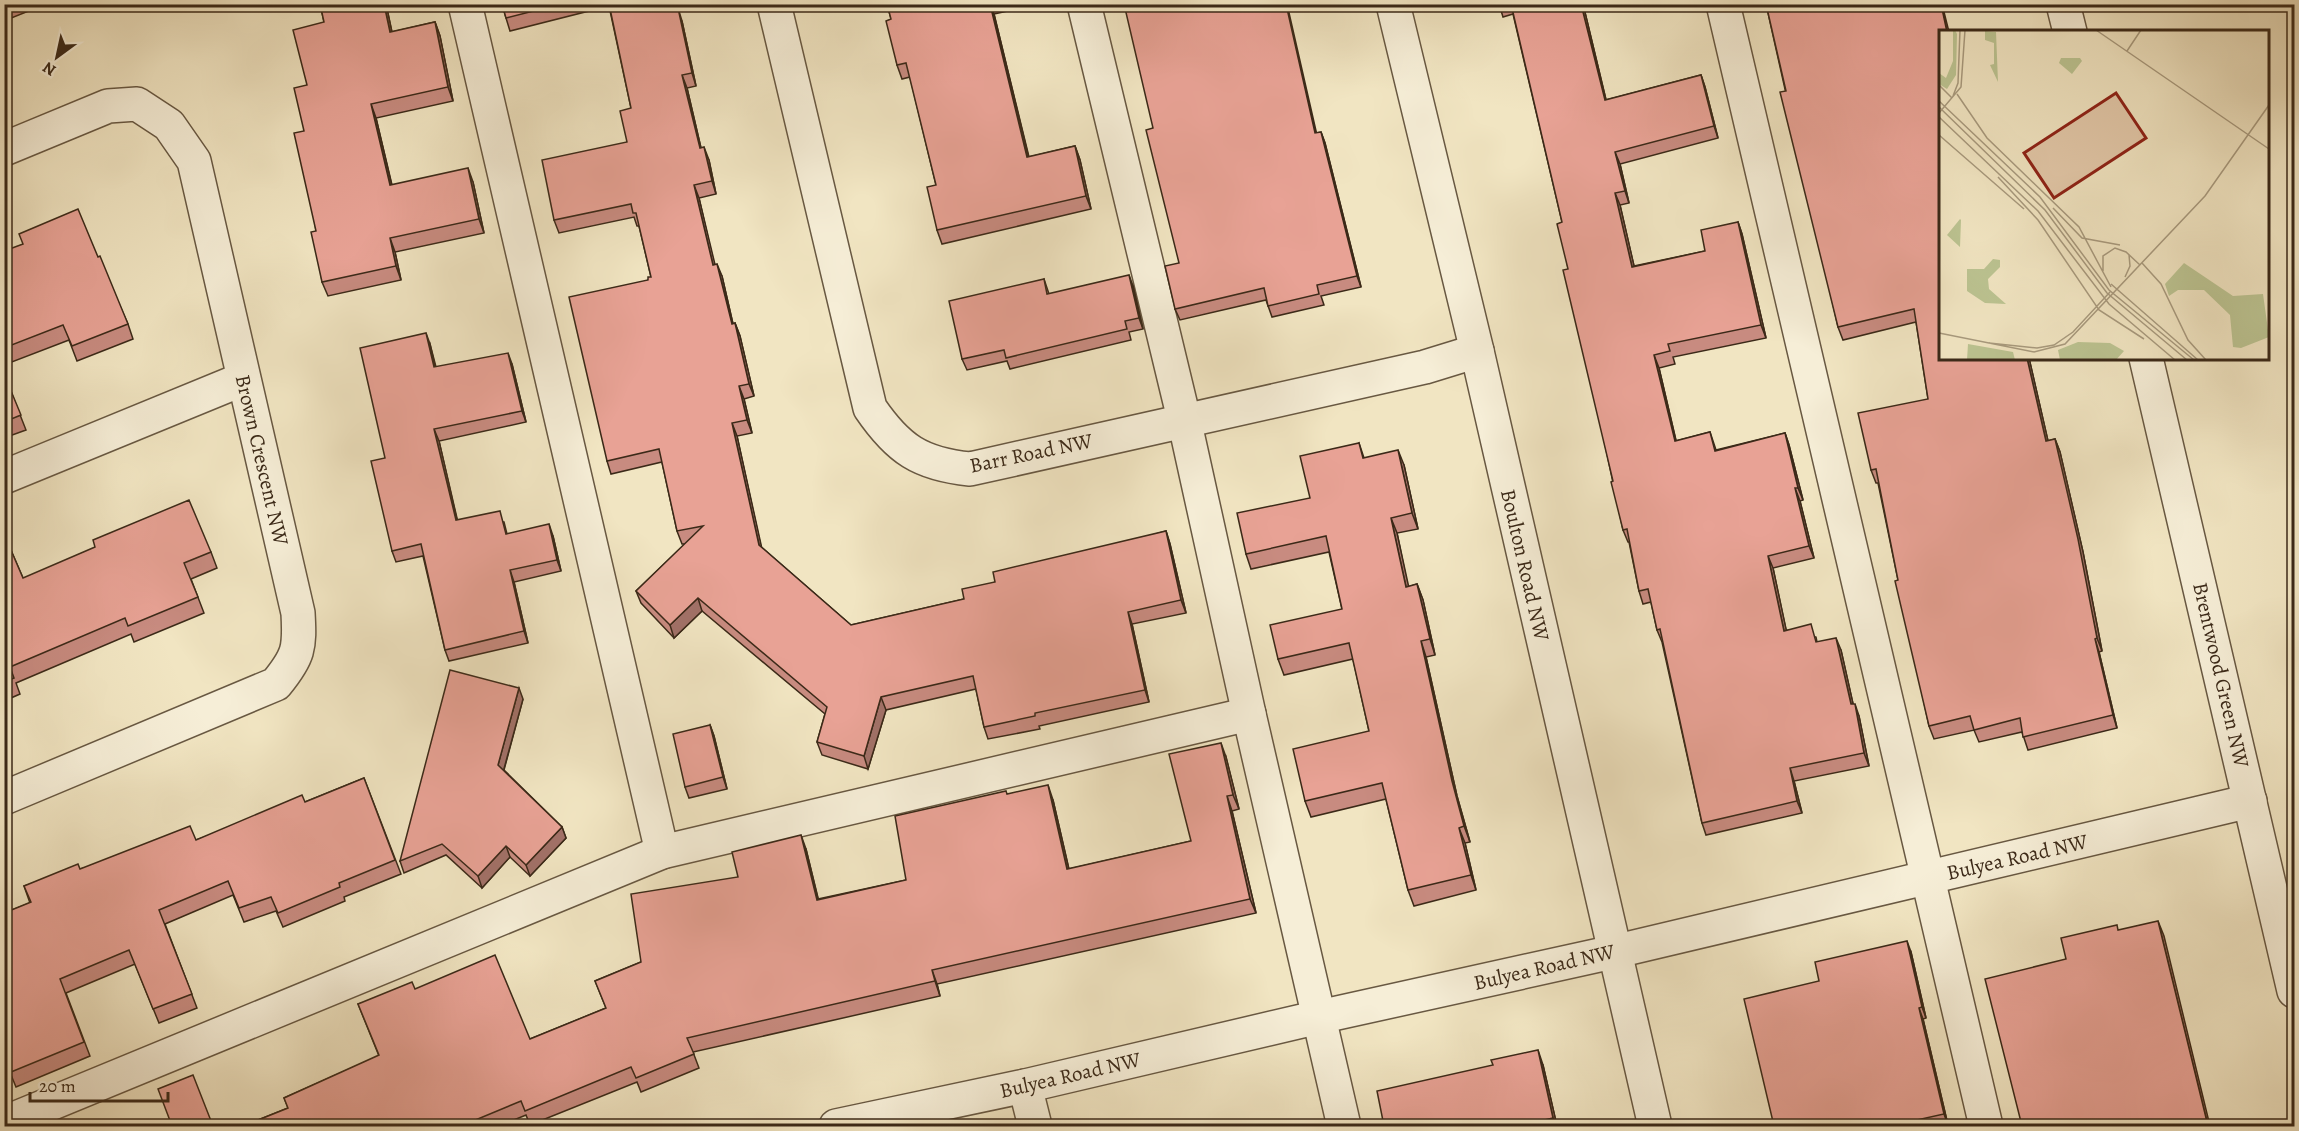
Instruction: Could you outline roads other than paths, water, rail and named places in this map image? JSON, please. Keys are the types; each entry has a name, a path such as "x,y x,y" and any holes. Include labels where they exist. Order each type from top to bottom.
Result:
{"street":[{"path":"465,4 662,852"},
{"name":"Barr Road NW","path":"774,4 870,408 885,430 923,459 944,466 970,469 1425,366 1476,351"},
{"path":"1084,4 1184,419 1344,1126"},
{"name":"Boulton Road NW","path":"1393,4 1476,351 1655,1126"},
{"path":"1723,4 1986,1126"},
{"path":"2063,4 2070,30"},
{"name":"Brown Crescent NW","path":"4,149 108,106 136,104 169,125 194,161 298,613 299,642 292,664 276,684 4,798"},
{"name":"Brentwood Green NW","path":"2146,360 2295,991"},
{"path":"4,477 243,379"},
{"path":"4,1123 662,852 1249,714"},
{"name":"Bulyea Road NW","path":"836,1126 1025,1086 1319,1017 1613,952 2250,801"},
{"path":"1025,1086 1035,1126"}]}
